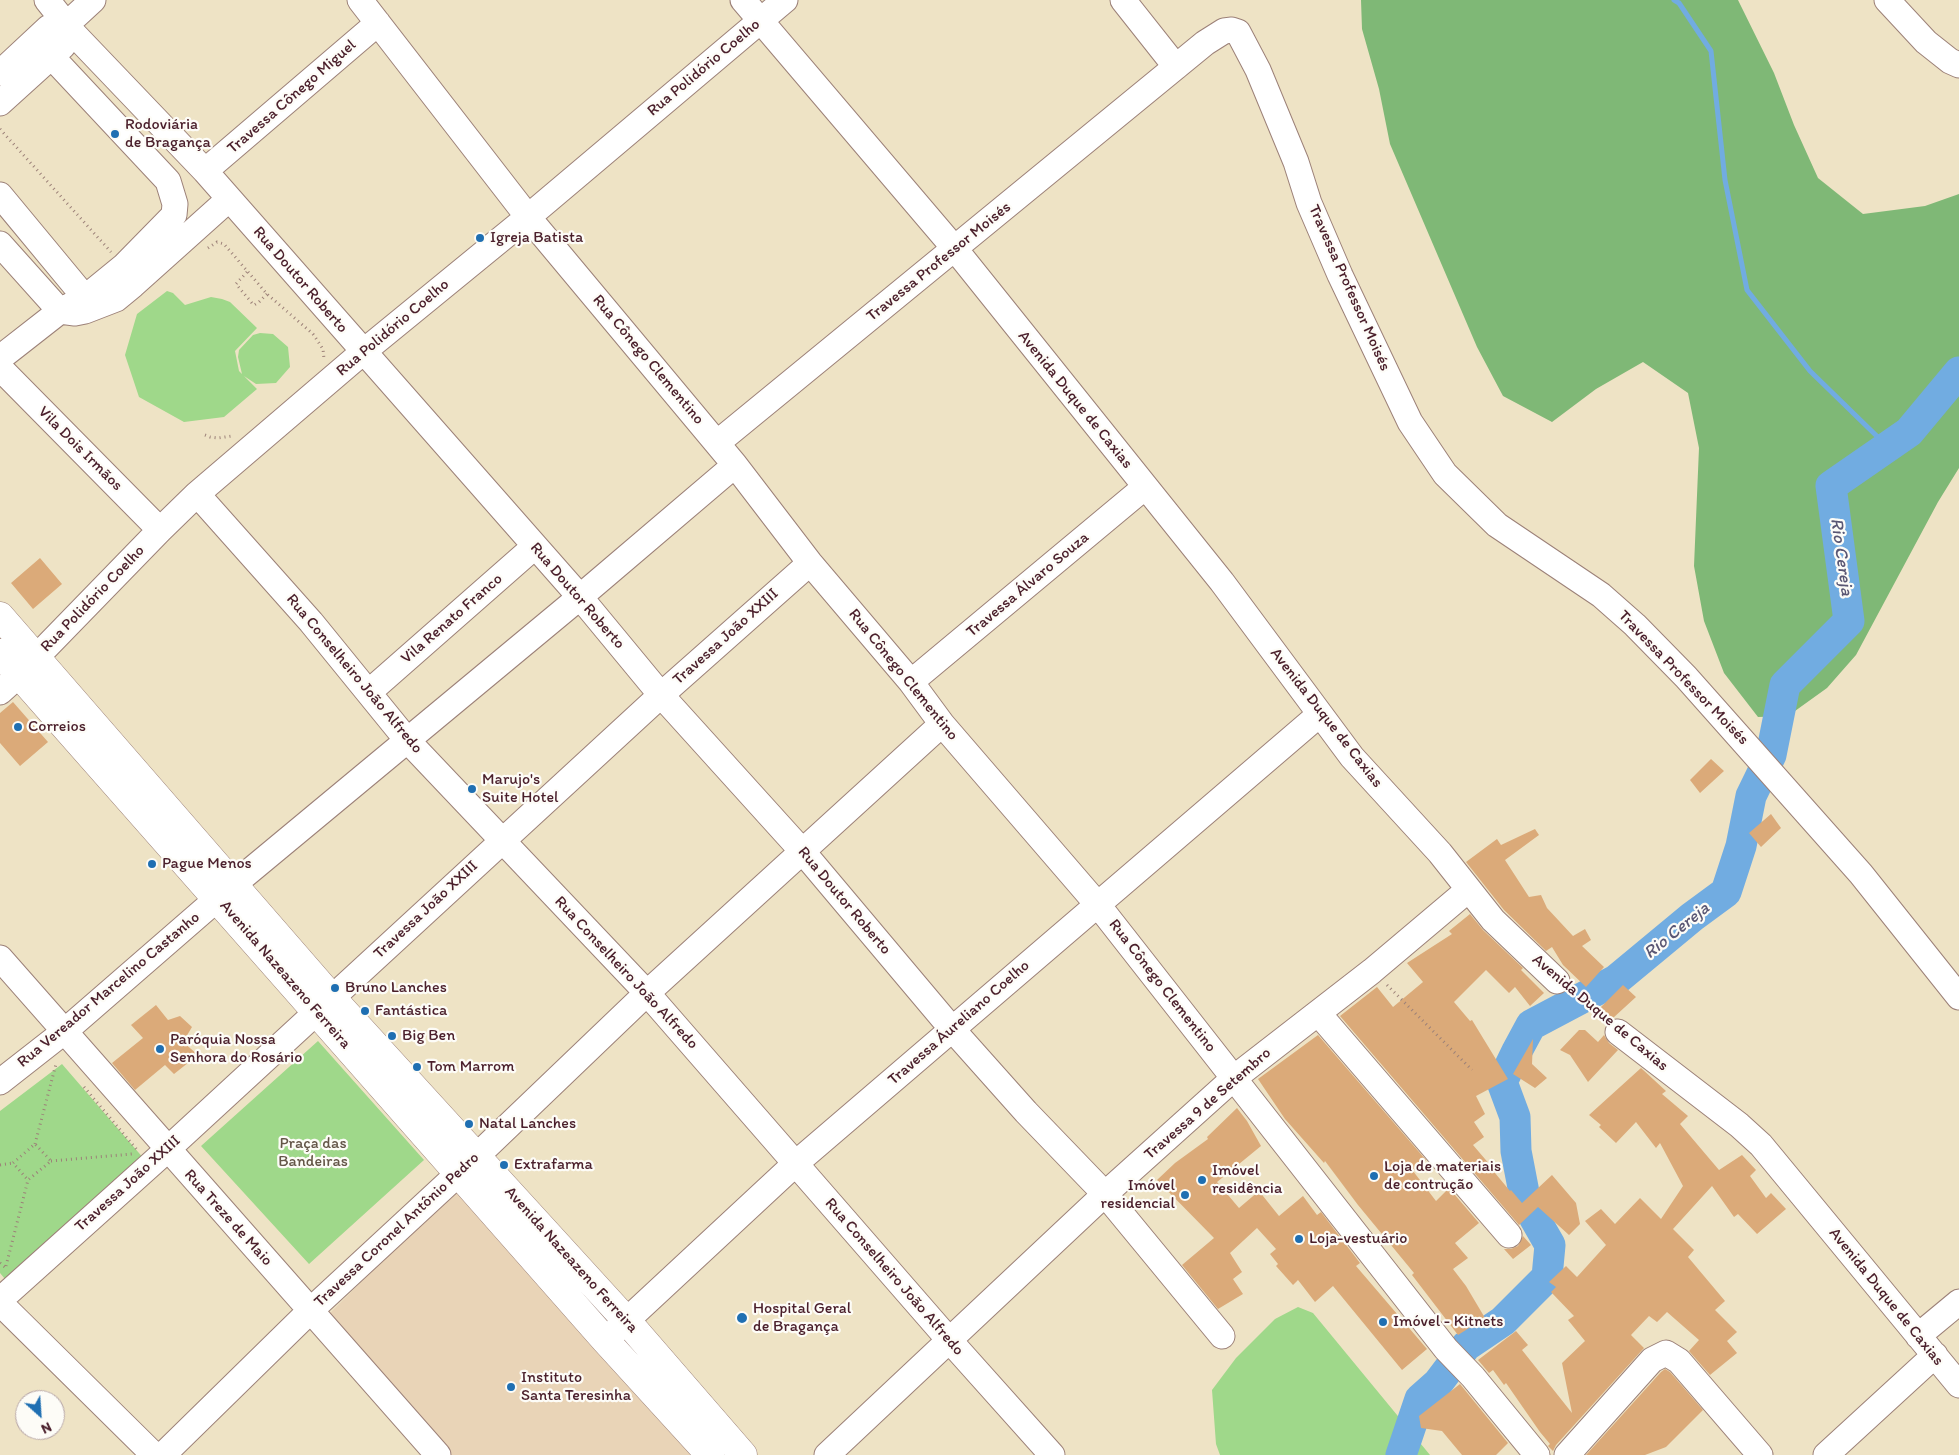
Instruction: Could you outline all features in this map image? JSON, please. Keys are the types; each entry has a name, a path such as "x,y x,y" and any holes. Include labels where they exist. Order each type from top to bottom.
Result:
{"main road":[{"name":"Avenida Nazeazeno Ferreira","path":"0,616 19,674"},
{"name":"Avenida Nazeazeno Ferreira","path":"0,652 225,892 467,1165 605,1340 710,1455"},
{"name":"Avenida Nazeazeno Ferreira","path":"467,1165 626,1320 743,1455"}],"street":[{"path":"0,103 43,48 62,18 93,0"},
{"name":"Rua Cônego Clementino","path":"360,0 528,216 735,465 810,563 911,682 942,724 1098,905 1446,1349 1473,1377 1537,1455"},
{"name":"Avenida Duque de Caxias","path":"743,0 954,249 1222,582 1352,756 1440,853 1493,920 1557,981"},
{"name":"Rua Polidório Coelho","path":"19,674 197,494 363,352 785,0"},
{"path":"1124,0 1176,67"},
{"path":"1887,0 1926,42 1950,61 1959,65"},
{"name":"Rua Doutor Roberto","path":"62,18 230,199 534,547 580,597 661,695 803,852 952,1029 1026,1112 1105,1194 1222,1336"},
{"name":"Travessa Cônego Miguel","path":"205,171 378,23"},
{"name":"Travessa Professor Moisés","path":"717,443 1216,35 1232,30 1238,32 1258,70 1340,275 1410,422 1445,474 1497,525 1601,595 1635,625 1686,677 1861,874 1959,997"},
{"path":"0,73 43,48"},
{"path":"43,48 168,181 175,204 174,215 124,266 96,300"},
{"path":"0,195 96,300"},
{"path":"0,358 60,312 96,300 116,299 230,199"},
{"path":"0,244 60,312"},
{"name":"Vila Dois Irmãos","path":"0,368 160,530"},
{"name":"Rua Vereador Marcelino Castanho","path":"0,1082 65,1031 225,892 580,597 735,465"},
{"name":"Travessa Álvaro Souza","path":"911,682 1145,487"},
{"name":"Rua Conselheiro João Alfredo","path":"197,494 311,622 408,740 647,993 950,1341 1052,1455"},
{"name":"Vila Renato Franco","path":"369,692 534,547"},
{"name":"Travessa João XXIII","path":"0,1301 154,1147 325,1005 661,695 810,563"},
{"name":"Travessa Áureliano Coelho","path":"605,1340 796,1164 1320,714"},
{"name":"Travessa Coronel Antônio Pedro","path":"163,1455 311,1310 467,1165 647,993 942,724"},
{"name":"Travessa 9 de Setembro","path":"827,1455 1105,1194 1234,1078 1372,971 1468,890"},
{"name":"Rua Treze de Maio","path":"0,958 65,1031 154,1147 311,1310 438,1455"},
{"path":"1318,1013 1508,1235"},
{"name":"Avenida Duque de Caxias","path":"1618,1032 1739,1124 1760,1144 1959,1385"},
{"path":"0,1301 154,1455"},
{"path":"1918,1336 1959,1302"},
{"path":"1567,1455 1652,1360 1666,1353 1678,1361 1760,1455"},
{"path":"1826,1455 1935,1356"}],"path":[{"path":"0,128 124,266"},
{"path":"224,244 267,294 313,334 323,349 324,362"},
{"path":"247,272 236,284 252,303 259,302 267,294"},
{"path":"205,435 210,438 233,436"},
{"path":"1372,971 1472,1070"},
{"name":"Avenida Duque de Caxias","path":"1557,981 1618,1032"},
{"path":"0,1165 13,1163 35,1144 58,1057 50,1063"},
{"path":"83,1086 154,1147"},
{"path":"35,1144 51,1161"},
{"path":"6,1269 28,1180 51,1161 154,1147"},
{"path":"13,1163 28,1180"}],"shaded area":[{"name":"Instituto Santa Teresinha","path":"457,1187 696,1455 448,1455 324,1319"}],"green space":[{"path":"1361,0 1738,0 1774,73 1794,125 1818,178 1863,214 1925,206 1959,194 1959,468 1938,502 1856,655 1827,688 1788,716 1758,717 1724,673 1704,621 1694,566 1699,448 1688,393 1643,362 1596,389 1552,422 1503,396 1477,347 1390,144 1379,89 1362,29"},
{"path":"167,291 173,293 185,305 211,297 230,302 257,328 235,351 239,371 242,374 238,357 239,350 253,335 260,333 273,334 288,347 290,367 276,383 256,384 244,376 257,389 224,417 184,422 139,397 125,355 137,314"},
{"name":"Praça das Bandeiras","path":"318,1041 424,1160 309,1264 201,1146"},
{"path":"62,1064 145,1160 5,1279 0,1273 0,1111"},
{"path":"1298,1307 1313,1313 1430,1455 1220,1455 1216,1444 1212,1390 1236,1358 1275,1319"}],"building":[{"path":"40,558 62,584 33,609 11,583"},
{"name":"Correios","path":"13,702 48,742 20,766 0,743 0,713"},
{"path":"1711,759 1724,771 1700,793 1690,780"},
{"path":"1771,814 1781,828 1761,847 1749,833"},
{"path":"1535,829 1539,835 1505,860 1529,897 1541,895 1547,908 1573,936 1585,929 1591,940 1582,946 1604,967 1586,987 1563,965 1552,947 1546,951 1504,910 1466,862 1497,839 1501,845"},
{"path":"1470,914 1483,930 1523,968 1521,970 1544,993 1530,1006 1515,987 1509,993 1486,970 1454,1002 1470,1021 1472,1020 1508,1079 1476,1096 1485,1114 1474,1122 1484,1137 1473,1145 1522,1203 1552,1175 1576,1203 1580,1224 1569,1235 1538,1207 1519,1225 1340,1016 1377,987 1393,1007 1423,982 1407,963 1452,934 1449,931"},
{"path":"1623,985 1636,997 1613,1018 1599,1009"},
{"name":"Paróquia Nossa Senhora do Rosário","path":"156,1005 168,1020 180,1016 192,1027 183,1042 198,1055 174,1074 165,1065 135,1090 112,1063 143,1038 131,1025"},
{"path":"1579,1030 1585,1030 1598,1042 1604,1035 1609,1043 1618,1050 1588,1082 1570,1055 1560,1050"},
{"path":"1318,1035 1426,1160 1413,1171 1436,1201 1449,1188 1479,1223 1455,1243 1468,1258 1453,1269 1466,1286 1485,1318 1458,1335 1412,1275 1414,1273 1358,1205 1325,1161 1324,1163 1285,1119 1258,1079"},
{"path":"1533,1039 1532,1064 1547,1078 1535,1088 1513,1074"},
{"path":"1641,1068 1666,1091 1662,1094 1688,1116 1680,1124 1719,1170 1742,1155 1756,1170 1750,1176 1766,1198 1771,1193 1786,1209 1757,1234 1738,1214 1734,1217 1712,1186 1673,1229 1694,1250 1688,1257 1725,1301 1715,1310 1737,1332 1727,1341 1737,1353 1710,1375 1689,1351 1699,1340 1667,1312 1657,1322 1649,1316 1631,1335 1644,1348 1556,1445 1553,1451 1548,1446 1550,1444 1506,1383 1504,1385 1493,1370 1489,1373 1478,1360 1516,1331 1528,1345 1522,1350 1572,1413 1562,1363 1585,1341 1568,1320 1574,1316 1551,1292 1556,1287 1549,1282 1566,1266 1577,1277 1606,1245 1585,1221 1601,1209 1615,1224 1640,1198 1661,1219 1683,1186 1660,1143 1656,1148 1636,1122 1616,1143 1599,1127 1601,1125 1589,1115"},
{"path":"1237,1108 1247,1121 1261,1146 1217,1182 1239,1208 1259,1191 1279,1216 1303,1196 1317,1215 1321,1212 1360,1263 1356,1266 1427,1349 1402,1370 1333,1286 1315,1302 1298,1280 1293,1285 1276,1266 1278,1264 1270,1254 1276,1249 1257,1228 1230,1253 1242,1272 1233,1279 1243,1294 1218,1309 1182,1265 1214,1238 1157,1180 1175,1163 1208,1139 1207,1137"},
{"path":"1523,1236 1531,1245 1513,1259 1504,1249 1518,1246"},
{"path":"1665,1369 1670,1372 1703,1410 1666,1447 1645,1455 1586,1455 1661,1372"},
{"path":"1460,1384 1508,1443 1496,1455 1462,1455 1442,1431 1421,1428 1419,1416"}],"waterway":[{"path":"1674,0 1679,3 1711,51 1725,180 1747,290 1810,371 1888,447"},
{"name":"Rio Cereja","path":"1401,1455 1420,1399 1438,1383 1466,1346 1503,1321 1547,1277 1550,1245 1526,1203 1516,1151 1515,1117 1502,1082 1517,1051 1531,1025 1616,980 1692,917 1726,892 1741,846 1751,796 1771,755 1785,685 1849,621 1831,486 1909,432 1959,372"}],"place":[{"name":"Rodoviária de Bragança","path":"115,134"},
{"name":"Igreja Batista","path":"480,238"},
{"name":"Correios","path":"18,727"},
{"name":"Marujo's Suite Hotel","path":"472,789"},
{"name":"Pague Menos","path":"152,864"},
{"name":"Bruno Lanches","path":"335,988"},
{"name":"Fantástica","path":"365,1011"},
{"name":"Big Ben","path":"392,1036"},
{"name":"Paróquia Nossa Senhora do Rosário","path":"160,1049"},
{"name":"Tom Marrom","path":"417,1067"},
{"name":"Natal Lanches","path":"469,1124"},
{"name":"Extrafarma","path":"504,1165"},
{"name":"Loja de materiais de contrução","path":"1374,1176"},
{"name":"Imóvel residência","path":"1202,1180"},
{"name":"Imóvel residencial","path":"1185,1195"},
{"name":"Loja-vestuário","path":"1299,1239"},
{"name":"Hospital Geral de Bragança","path":"742,1318"},
{"name":"Imóvel - Kitnets","path":"1383,1322"},
{"name":"Instituto Santa Teresinha","path":"511,1387"}]}
